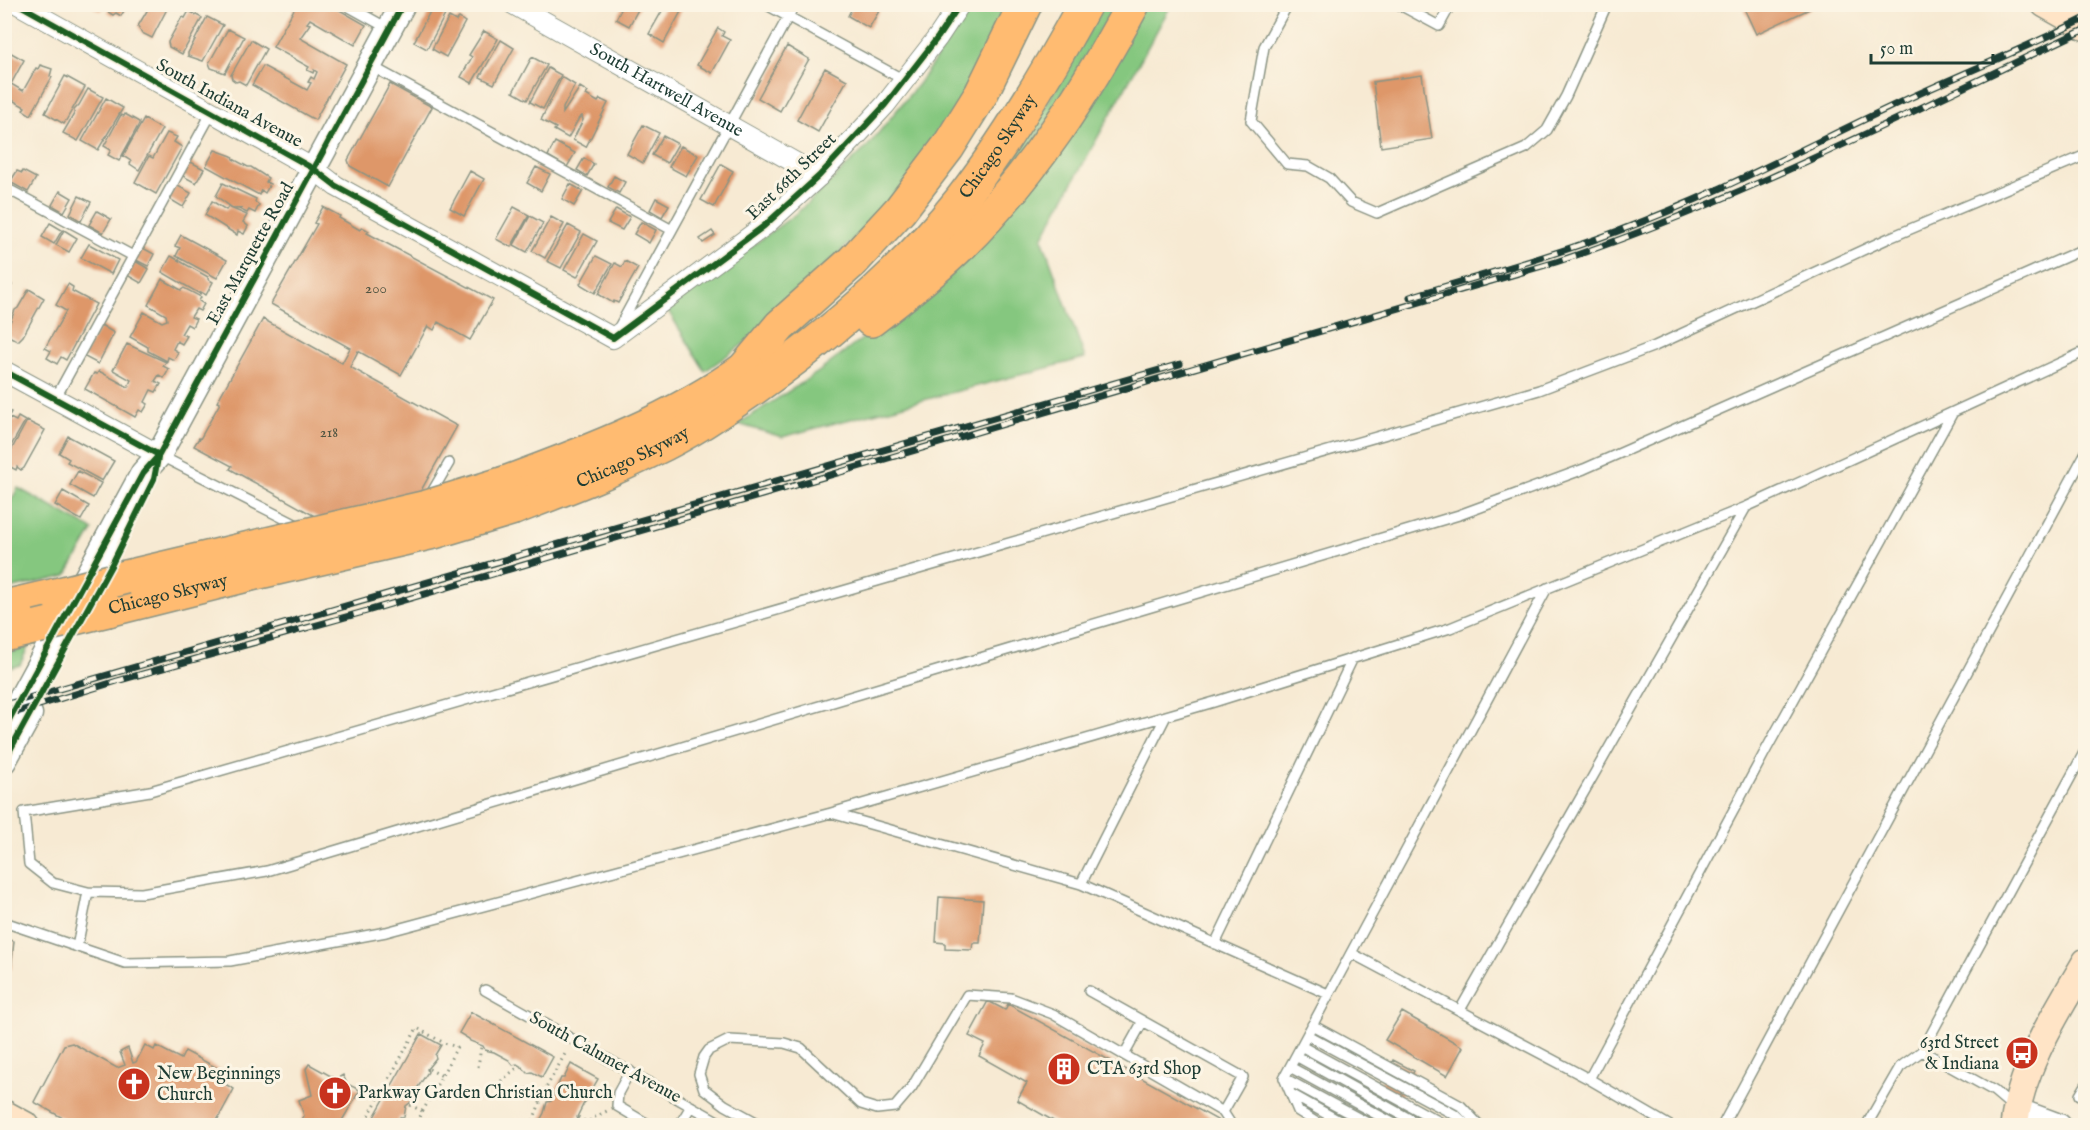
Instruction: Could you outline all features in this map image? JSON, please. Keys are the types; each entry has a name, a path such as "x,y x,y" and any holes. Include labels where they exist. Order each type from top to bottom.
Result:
{"highway":[{"path":"744,369 780,326 853,261 900,210 948,147 981,94 1026,4"},
{"name":"Chicago Skyway","path":"509,495 576,456 659,420 744,369 805,324 856,281 914,222 954,173 1008,97 1061,4"},
{"name":"Chicago Skyway","path":"4,635 108,610 244,563 427,507 509,495 591,479 654,450 714,416 814,344 859,307 915,253 960,201 1007,136 1057,55 1085,4"},
{"path":"714,416 780,387 802,373 920,282 963,243 1006,196 1048,144 1085,89 1133,4"},
{"name":"Chicago Skyway","path":"4,607 126,577 244,563"}],"main road":[{"path":"2044,4 2085,27"},
{"path":"2070,4 2085,13"},
{"path":"2022,1120 2033,1058 2085,962"},
{"path":"4,1114 26,1125"}],"street":[{"name":"South Indiana Avenue","path":"18,4 315,169 336,186 613,338"},
{"name":"East Marquette Road","path":"4,729 143,473 159,455 404,4"},
{"name":"South Hartwell Avenue","path":"513,4 819,176"},
{"name":"East 66th Street","path":"613,338 764,226 819,176 885,105 938,37 960,4"},
{"path":"4,371 159,455"},
{"name":"East Marquette Road","path":"4,761 113,562 154,479 159,455"},
{"path":"2022,1120 2059,1125"}],"lane":[{"path":"344,4 390,30"},
{"path":"765,4 904,80"},
{"path":"613,338 795,4"},
{"path":"1288,4 1264,47 1251,121 1287,164 1308,166 1329,178 1351,202 1377,213 1526,148 1547,130 1566,96 1607,4"},
{"path":"1398,4 1439,26 1451,4"},
{"path":"370,66 672,230"},
{"path":"55,399 212,112"},
{"path":"2085,155 1889,238 1655,346 1539,390 150,791 24,812 29,864 52,883 88,892 142,893 267,871 1459,515 1584,469 2085,248"},
{"path":"4,187 133,256"},
{"path":"4,922 125,963 230,961 386,932 831,813 1167,716 1450,628 1746,507 2085,351"},
{"path":"1589,1079 1773,737 1953,412"},
{"path":"1722,1125 2085,452"},
{"path":"159,455 363,558"},
{"path":"416,520 448,463"},
{"path":"1460,1010 1746,507"},
{"path":"400,548 411,529"},
{"path":"1284,1078 1547,588"},
{"path":"1215,944 1353,658"},
{"path":"1082,884 1167,716"},
{"path":"1866,1125 1900,1067 1922,1051 2085,749"},
{"path":"831,813 1082,884 1328,994"},
{"path":"77,946 88,892"},
{"path":"1351,953 1589,1079 1670,1125"},
{"name":"South Calumet Avenue","path":"485,990 726,1125"},
{"path":"1089,991 1243,1077 1223,1112"},
{"path":"763,1125 725,1105 704,1089 699,1074 704,1057 709,1050 729,1040 784,1043 801,1048 861,1104 877,1109 895,1107 912,1087 967,995 1011,998 1053,1014 1223,1112 1232,1125"},
{"path":"1124,1055 1143,1021"},
{"path":"1312,1025 1461,1106 1480,1125"},
{"path":"1306,1035 1457,1116 1468,1125"},
{"path":"1301,1046 1447,1125"},
{"path":"1922,1051 1994,1091 2022,1120"},
{"path":"1296,1056 1422,1125"},
{"path":"1290,1067 1398,1125"},
{"path":"630,1071 618,1093 617,1106 651,1125"},
{"path":"1284,1078 1298,1111 1323,1125"},
{"path":"1284,1078 1373,1125"},
{"path":"2085,1084 2080,1095 2085,1098"},
{"path":"1291,1094 1348,1125"},
{"path":"679,1125 691,1106"}],"path":[{"path":"363,1125 417,1028 444,1043 457,1047 415,1125"},
{"path":"478,1067 481,1047"},
{"path":"531,1125 546,1090 566,1054"},
{"path":"501,1081 518,1067"},
{"path":"429,1069 442,1076"},
{"path":"509,1094 526,1089 546,1090"},
{"path":"410,1105 422,1112"},
{"path":"578,1117 588,1124 591,1119 617,1106"}],"green space":[{"path":"973,5 1012,5 970,90 899,195 749,340 705,371 667,309 798,212 867,147 919,83"},
{"path":"1104,5 1119,5 1082,72 1003,183 998,180 1022,147"},
{"path":"1144,5 1171,5 1042,238 1085,358 782,437 738,424 817,373 896,313"},
{"path":"18,488 93,530 66,576 5,590 5,512"},
{"path":"28,647 20,665 5,669 5,654"}],"building":[{"path":"94,4 105,4 101,11 93,7"},
{"path":"110,4 128,4 121,16 108,12"},
{"path":"151,4 169,5 152,38 142,33 138,26"},
{"path":"297,4 329,4 366,25 355,45 310,19 307,23 310,24 300,38 346,64 315,120 252,85 263,66 307,90 311,77 314,79 317,72 307,70 309,67 273,47"},
{"path":"358,4 377,4 373,12"},
{"path":"624,4 641,4 629,26 616,19"},
{"path":"666,4 685,4 664,43 649,34"},
{"path":"854,4 883,4 869,28 848,16"},
{"path":"1742,4 1820,4 1756,34"},
{"path":"433,6 446,13 427,49 414,42"},
{"path":"189,11 202,18 182,54 169,47 168,42 182,17 185,18"},
{"path":"207,17 223,25 203,61 188,56 188,53"},
{"path":"449,17 456,21 459,18 465,22 446,57 432,49"},
{"path":"718,28 724,32 722,36 730,40 712,73 697,65"},
{"path":"228,29 244,37 225,73 211,68 209,63"},
{"path":"484,31 498,39 472,83 461,77 472,57 469,55"},
{"path":"251,40 266,49 246,85 239,81 236,82 231,75"},
{"path":"501,40 514,48 494,84 480,77"},
{"path":"787,46 809,59 780,111 758,98"},
{"path":"6,50 24,60 11,84 23,91 36,68 38,69 40,65 52,69 50,76 52,77 31,115 23,110 25,107 5,96"},
{"path":"532,57 547,65 527,100 513,92"},
{"path":"548,68 561,75 543,109 530,102"},
{"path":"825,68 847,80 818,132 797,120"},
{"path":"1422,75 1432,139 1381,147 1373,82"},
{"path":"65,76 85,87 64,124 45,113"},
{"path":"562,77 575,85 563,108 563,113 580,87 588,92 586,95 598,102 600,99 608,103 586,147 573,140 583,120 582,116 568,138 541,120"},
{"path":"390,84 432,107 388,187 350,166 348,160"},
{"path":"88,89 103,97 78,141 63,133"},
{"path":"106,98 123,108 98,150 82,141"},
{"path":"125,114 139,124 119,161 108,155 111,150 104,146 121,115"},
{"path":"144,119 162,129 139,170 123,156"},
{"path":"643,125 659,133 643,163 627,154"},
{"path":"167,133 177,137 174,142 182,147 156,194 135,182 149,156 153,158"},
{"path":"663,136 678,144 667,163 652,155"},
{"path":"555,142 575,153 567,167 548,156"},
{"path":"681,146 698,155 686,176 669,167"},
{"path":"215,150 232,156 233,159 268,178 266,182 270,184 265,193 261,190 259,195 206,166"},
{"path":"584,158 594,164 587,176 577,170"},
{"path":"189,161 204,169 196,183 181,175"},
{"path":"721,164 733,171 714,207 701,200"},
{"path":"536,167 550,174 541,191 527,183"},
{"path":"17,171 22,173 23,171 36,178 28,192 10,182"},
{"path":"470,171 484,179 464,216 450,208"},
{"path":"614,176 625,182 619,193 608,187"},
{"path":"223,183 256,199 255,202 259,205 255,213 249,210 247,213 239,209 243,208 234,209 216,196"},
{"path":"570,184 583,191 574,206 562,199"},
{"path":"176,185 191,193 183,207 168,198"},
{"path":"60,191 72,198 64,212 52,205"},
{"path":"79,196 91,202 81,221 70,214"},
{"path":"4,197 11,201 4,212"},
{"path":"656,198 669,205 662,217 650,210"},
{"path":"212,201 226,210 228,207 247,215 243,222 248,226 244,234 238,231 237,235 205,215"},
{"path":"323,207 360,230 362,227 369,231 367,233 493,300 470,340 438,322 434,330 428,326 401,375 358,351 350,367 457,426 385,555 230,469 232,466 194,446 220,403 217,402 263,319 342,363 350,348 271,304 317,224 314,223"},
{"path":"514,207 529,215 511,247 496,239"},
{"path":"616,209 630,217 622,230 608,223"},
{"path":"97,211 111,219 103,233 89,225"},
{"path":"530,216 543,223 527,252 514,245"},
{"path":"551,217 564,224 545,258 532,251"},
{"path":"641,222 656,230 649,243 634,234"},
{"path":"50,223 62,230 54,244 42,237"},
{"path":"568,225 581,232 561,268 547,261"},
{"path":"64,230 77,238 69,252 56,245"},
{"path":"712,231 715,235 703,243 700,239"},
{"path":"584,234 597,241 577,277 564,270"},
{"path":"181,235 227,260 217,278 176,256 180,248 175,246"},
{"path":"89,244 118,260 111,274 81,258"},
{"path":"141,247 154,254 148,266 134,259"},
{"path":"171,256 213,282 206,295 201,292 200,294 162,272"},
{"path":"596,256 612,264 595,293 580,284"},
{"path":"135,261 149,269 141,283 127,275"},
{"path":"625,261 638,268 618,303 614,301 613,303 598,294 615,263 622,267"},
{"path":"162,279 181,290 184,288 201,297 199,301 204,304 200,311 196,309 191,317 196,319 192,327 187,324 181,334 187,336 182,344 177,341 173,349 178,352 174,360 168,357 167,361 148,351 148,347 130,337 144,312 162,322 167,320 166,315 148,305"},
{"path":"4,281 12,285 4,302"},
{"path":"68,284 73,287 72,291 96,304 66,360 61,357 57,364 47,358 51,351 45,348 66,311 56,305"},
{"path":"29,289 44,298 18,341 5,334 15,310"},
{"path":"101,325 114,333 98,364 83,356"},
{"path":"127,344 166,362 163,366 169,369 164,378 159,375 155,381 161,384 156,392 151,390 145,402 148,404 143,412 139,410 135,417 85,389 94,373 97,374 99,371 128,387 131,380 113,370"},
{"path":"4,409 11,412 4,424"},
{"path":"18,417 25,421 4,458 4,428 10,418 16,421"},
{"path":"27,421 45,430 24,468 21,470 17,467 16,470 5,464"},
{"path":"68,436 114,461 102,481 67,462 69,459 59,453"},
{"path":"78,471 101,483 93,498 70,485"},
{"path":"63,491 89,506 81,520 55,505"},
{"path":"939,897 983,900 980,943 973,943 972,950 945,949 945,943 936,942"},
{"path":"4,939 14,941 11,970 4,969"},
{"name":"CTA 63rd Shop","path":"988,1001 1005,1010 1008,1004 1219,1121 1217,1126 1062,1126 1017,1100 1027,1083 979,1056 985,1044 969,1036"},
{"path":"471,1012 553,1057 542,1077 532,1072 528,1073 517,1064 513,1065 509,1060 485,1050 483,1046 459,1033"},
{"path":"1402,1012 1463,1047 1447,1076 1385,1040"},
{"path":"421,1034 441,1045 411,1102 406,1106 404,1117 400,1117 396,1126 369,1126"},
{"name":"New Beginnings Church","path":"72,1043 117,1068 125,1065 120,1052 128,1048 133,1063 136,1062 145,1045 154,1050 156,1046 181,1059 185,1051 221,1070 216,1079 234,1089 214,1126 77,1126 34,1102 64,1045"},
{"path":"1393,1060 1414,1071 1385,1126 1358,1126"},
{"name":"Parkway Garden Christian Church","path":"309,1064 336,1079 343,1075 347,1084 360,1090 340,1124 337,1122 335,1126 298,1126 304,1116 299,1100 312,1095 306,1069"},
{"path":"571,1064 598,1079 590,1093 592,1095 584,1103 577,1117 578,1120 573,1126 537,1126 547,1102 551,1101 561,1078 564,1078"}],"railway":[{"path":"1410,297 1567,249 1655,217 2086,18"},
{"path":"4,716 117,681 367,611 1556,262 1624,238 1758,183 2086,29"},
{"path":"4,705 1180,364"}],"cycle path":[{"path":"18,4 314,169 336,186 613,338 764,226 819,176 885,105 938,37 960,4"},
{"path":"4,729 143,473 159,455 403,4"},
{"path":"4,371 159,455"},
{"path":"4,761 113,562 154,479 158,458"}],"place":[{"name":"63rd Street & Indiana","path":"2022,1053"},
{"name":"CTA 63rd Shop","path":"1064,1069"},
{"name":"New Beginnings Church","path":"134,1084"},
{"name":"Parkway Garden Christian Church","path":"335,1093"}]}
